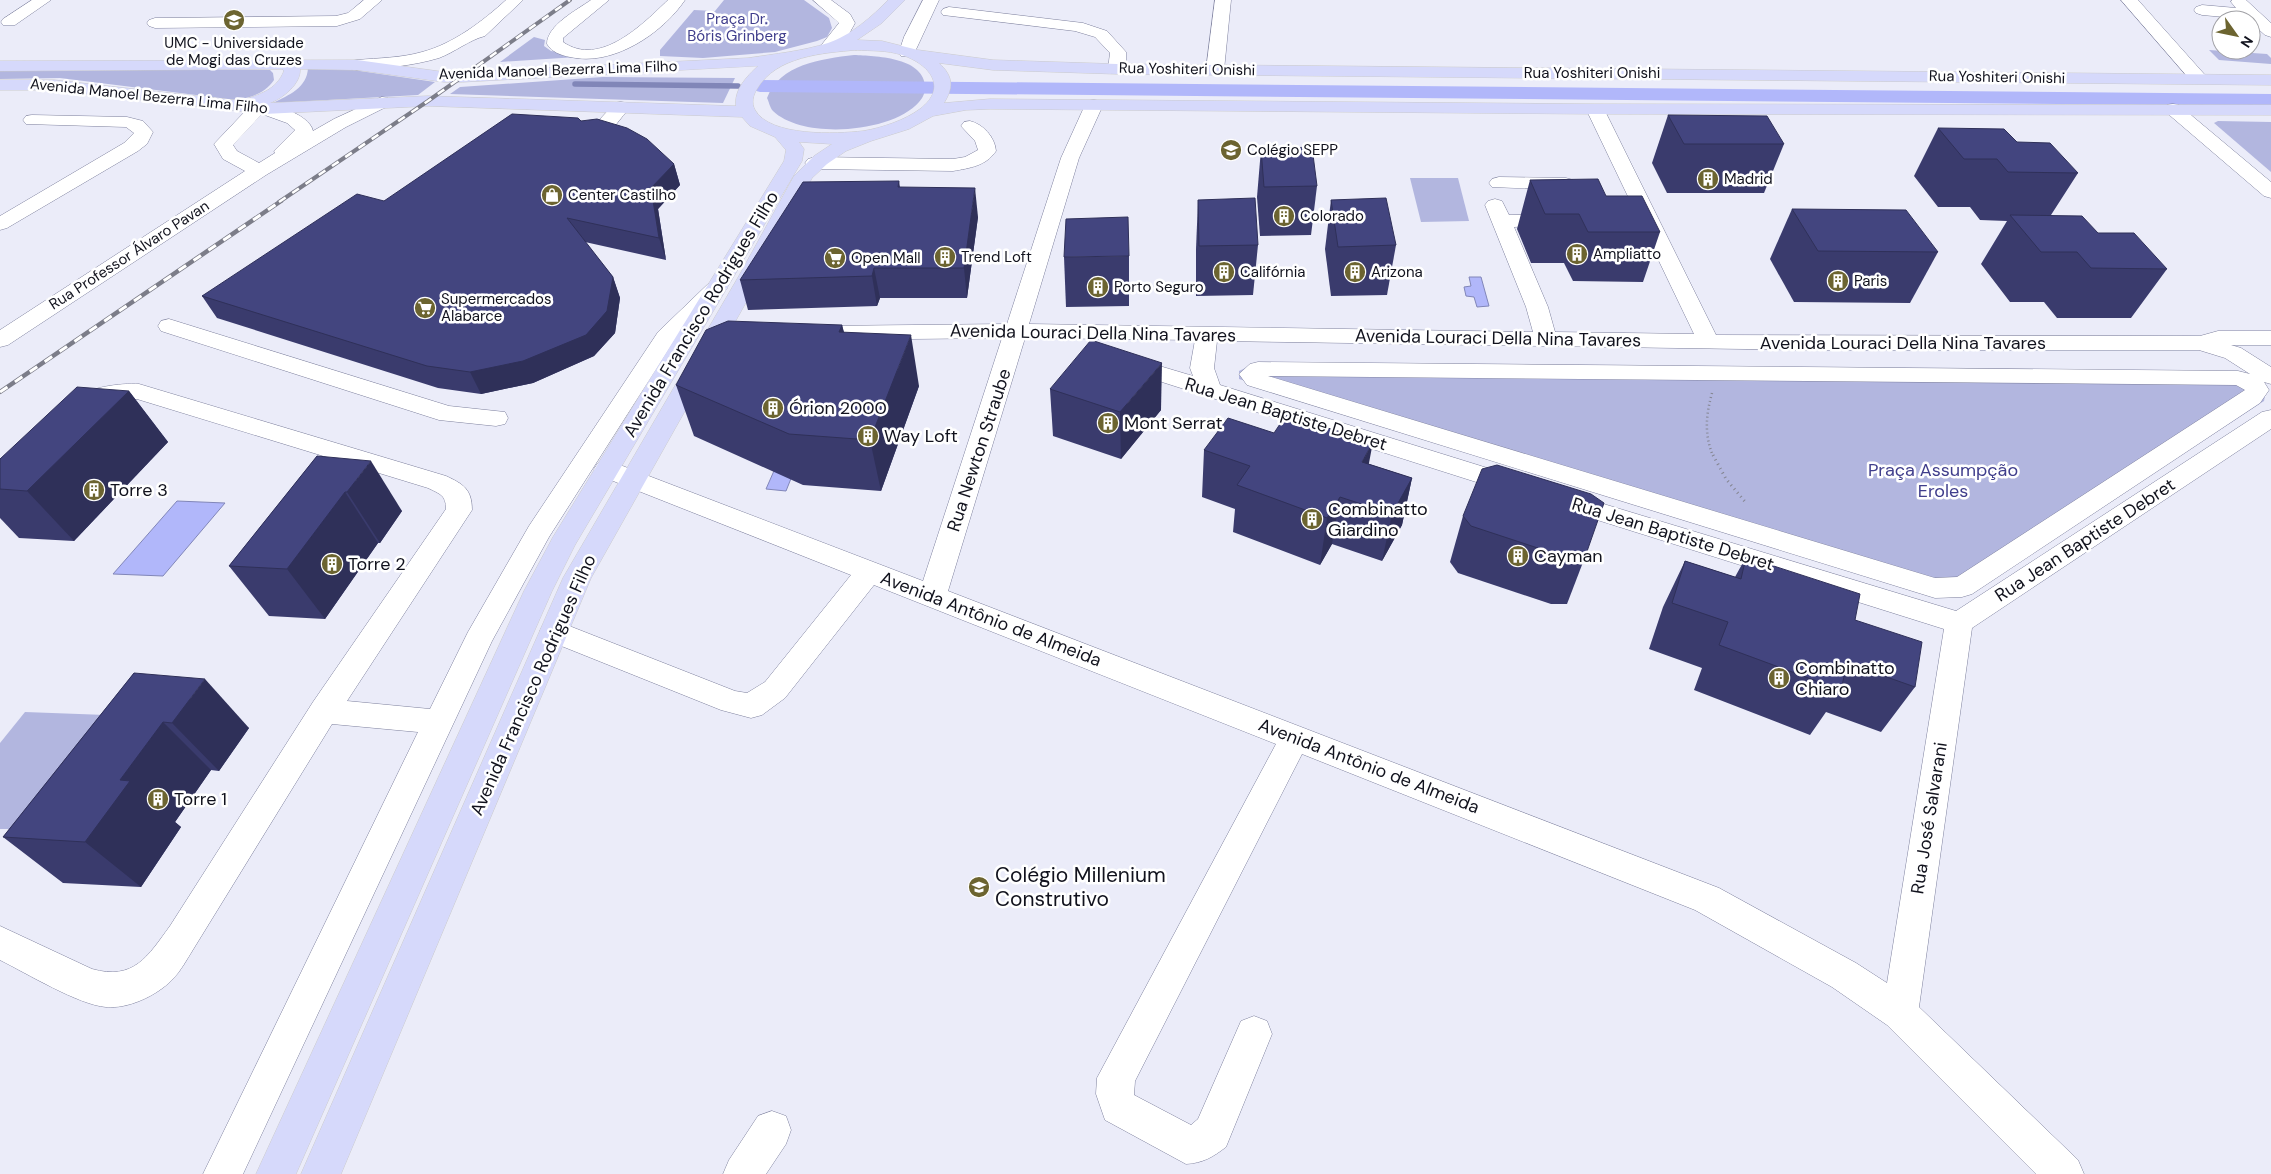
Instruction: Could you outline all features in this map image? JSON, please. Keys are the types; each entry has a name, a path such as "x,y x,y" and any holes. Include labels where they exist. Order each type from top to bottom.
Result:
{"main road":[{"name":"Avenida Francisco Rodrigues Filho","path":"826,49 870,26 883,16 897,0"},
{"path":"902,0 902,44"},
{"name":"Avenida Francisco Rodrigues Filho","path":"276,1174 538,591 562,544 620,474 716,334 804,176 815,163 837,149 867,136 908,123 927,112 939,99 944,88 941,74 931,63 902,44 826,49 793,56 768,67 751,82 744,97 747,112 762,125 782,134 808,138 838,139 867,136"},
{"name":"Rua Yoshiteri Onishi","path":"902,44 992,65 1118,69 2271,80"},
{"name":"Avenida Manoel Bezerra Lima Filho","path":"0,66 357,65 444,77 748,63 826,49"},
{"path":"237,106 253,104 280,91 288,84 293,71 287,64"},
{"name":"Avenida Manoel Bezerra Lima Filho","path":"0,85 54,85 261,108 299,109 382,102 428,101 747,112"},
{"name":"Rua Yoshiteri Onishi","path":"927,112 966,105 990,104 1595,109 2271,110"},
{"name":"Avenida Francisco Rodrigues Filho","path":"321,1174 620,474 716,289 793,161 794,149 782,134"}],"street":[{"path":"10,22 42,0"},
{"path":"155,23 337,21 354,16 374,0"},
{"path":"444,77 438,71 441,66 515,0"},
{"path":"601,0 561,30 555,37 555,44 560,49 571,53 598,53 616,49 646,30 677,0"},
{"path":"821,0 844,17 847,23 826,49"},
{"path":"840,0 852,8 844,17"},
{"path":"902,44 921,19 931,0"},
{"path":"1215,70 1223,0"},
{"path":"2129,0 2199,79"},
{"path":"2237,0 2250,10"},
{"path":"921,19 943,16 950,6 1077,26 1101,34 1118,52 1118,69"},
{"path":"2202,10 2211,11"},
{"path":"2261,19 2271,32"},
{"path":"357,65 396,62 434,54 455,44 490,21"},
{"name":"Rua Professor Álvaro Pavan","path":"0,340 259,171 340,123 382,102"},
{"name":"Rua Newton Straube","path":"932,596 1024,332 1070,158 1094,105"},
{"path":"595,136 621,107"},
{"path":"259,171 230,156 223,146 244,120 261,108"},
{"name":"Rua Professor Álvaro Pavan","path":"259,171 304,131 300,122 261,108"},
{"path":"1595,109 1708,342"},
{"path":"2173,109 2271,192"},
{"path":"0,224 131,146 140,140 144,132 137,125 127,122 32,120"},
{"path":"815,163 952,165 970,163 980,159 988,152 987,143 983,137 970,126"},
{"path":"1546,339 1537,307 1502,220 1493,184 1579,184 1587,188"},
{"path":"1502,220 1578,220"},
{"path":"223,1174 478,640 549,517 666,337 716,289"},
{"path":"169,326 447,414 496,418"},
{"name":"Avenida Louraci Della Nina Tavares","path":"804,333 1024,332 1708,342 2200,343 2233,353 2271,377"},
{"name":"Rua Jean Baptiste Debret","path":"1024,332 1959,623 2271,418"},
{"path":"716,334 746,333"},
{"path":"1208,334 1202,368 1210,390"},
{"path":"2200,343 2218,338 2271,338"},
{"path":"2200,343 2271,347"},
{"path":"1258,370 1739,374 2238,378 2252,383 2257,390 2252,398 1962,587 1935,588 1255,380 1251,374 1258,370"},
{"path":"0,942 87,985 105,990 123,989 140,983 160,968 182,938 324,711 458,510 459,500 454,490 411,474 139,392 123,390 103,394 84,402 64,416"},
{"name":"Avenida Antônio de Almeida","path":"620,474 1707,899 1844,974 1900,1013 2064,1174"},
{"path":"554,631 732,702 751,706 774,690 869,572"},
{"name":"Rua José Salvarani","path":"1900,1013 1959,623"},
{"path":"324,711 438,722"},
{"path":"1254,1034 1212,1133 1198,1144 1186,1145 1118,1107 1115,1094 1116,1078 1295,737"},
{"path":"743,1174 772,1130"}],"path":[{"path":"1739,374 1721,383 1713,392 1708,408 1706,428 1710,449 1723,475 1751,508"}],"green space":[{"name":"Praça Dr. Bóris Grinberg","path":"724,0 804,0 829,18 832,28 827,37 775,52 703,58 660,56 660,50 694,10 715,11"},
{"path":"534,37 545,40 544,46 551,51 577,55 577,57 500,62"},
{"path":"2261,54 2267,54 2271,58 2271,64 2219,60 2261,60"},
{"path":"854,55 874,56 907,63 922,76 925,92 922,98 906,112 889,121 847,129 825,129 805,126 787,120 772,110 767,98 781,78 803,65 815,61"},
{"path":"308,68 353,70 435,82 418,95 273,103 291,94 301,86 307,75"},
{"path":"270,70 273,73 274,80 266,89 257,94 236,100 60,78 0,79 0,71"},
{"path":"603,77 735,78 723,103 450,94 460,87"},
{"path":"2218,121 2271,122 2271,172 2214,123"},
{"path":"1410,178 1458,178 1469,221 1421,222"},
{"name":"Praça Assumpção Eroles","path":"1258,362 2243,374 2266,390 2264,401 1968,594 1941,594 1239,379 1239,371"},
{"path":"25,712 106,715 15,829 0,829 0,743"}],"shaded area":[{"path":"1469,277 1481,277 1489,306 1477,307 1474,297 1466,296 1464,287 1471,286"},
{"path":"777,464 796,466 786,491 766,489"},
{"path":"177,501 225,503 163,576 113,574"}],"building":[{"path":"512,114 578,118 581,121 597,119 627,128 647,139 674,164 651,188 659,238 567,218 613,277 607,311 586,335 523,361 470,372 427,366 202,296 357,194 384,201"},
{"path":"1668,115 1767,116 1784,144 1684,144"},
{"path":"1938,128 2004,129 2017,142 2050,143 2078,173 2008,172 1997,159 1964,159"},
{"path":"1312,147 1317,186 1264,187 1261,149"},
{"path":"1598,179 1606,196 1642,196 1660,232 1588,232 1579,214 1545,214 1530,180"},
{"path":"899,181 898,187 975,188 964,268 874,268 872,276 740,280 803,182"},
{"path":"1255,198 1258,245 1199,246 1198,200"},
{"path":"1386,198 1396,245 1338,247 1331,200"},
{"path":"1792,209 1906,210 1938,252 1818,251"},
{"path":"2010,215 2082,216 2098,233 2134,233 2167,269 2091,268 2077,252 2041,252"},
{"path":"1128,217 1129,256 1064,257 1066,219"},
{"path":"728,321 842,325 839,332 911,335 870,440 789,434 676,385 706,330"},
{"path":"1091,340 1162,363 1120,412 1050,389"},
{"path":"77,387 129,391 27,491 0,489 0,459"},
{"path":"1286,415 1373,442 1362,462 1412,478 1392,514 1340,497 1327,518 1237,485 1250,466 1204,450 1228,418 1274,433"},
{"path":"317,456 371,461 287,569 229,566"},
{"path":"1497,465 1591,494 1604,503 1585,557 1568,558 1471,526 1463,516 1482,469"},
{"path":"1746,557 1860,594 1855,620 1922,642 1915,687 1847,663 1841,690 1719,645 1728,622 1672,603 1685,561 1741,579"},
{"path":"134,673 205,679 172,723 163,722 120,780 130,781 85,842 3,837"}],"waterway":[{"path":"575,84 738,86"},
{"path":"760,86 2271,100"}],"railway":[{"path":"279,202 428,101 570,0"},
{"path":"0,392 281,201"}],"place":[{"name":"UMC - Universidade de Mogi das Cruzes","path":"234,20"},
{"name":"Colégio SEPP","path":"1231,150"},
{"name":"Madrid","path":"1708,179"},
{"name":"Center Castilho","path":"552,195"},
{"name":"Colorado","path":"1284,216"},
{"name":"Ampliatto","path":"1577,254"},
{"name":"Trend Loft","path":"945,257"},
{"name":"Open Mall","path":"835,258"},
{"name":"Califórnia","path":"1224,272"},
{"name":"Arizona","path":"1355,272"},
{"name":"Paris","path":"1838,281"},
{"name":"Porto Seguro","path":"1098,287"},
{"name":"Supermercados Alabarce","path":"425,308"},
{"name":"Órion 2000","path":"773,408"},
{"name":"Mont Serrat","path":"1108,423"},
{"name":"Way Loft","path":"868,436"},
{"name":"Torre 3","path":"94,490"},
{"name":"Combinatto Giardino","path":"1312,519"},
{"name":"Cayman","path":"1518,556"},
{"name":"Torre 2","path":"332,564"},
{"name":"Combinatto Chiaro","path":"1779,678"},
{"name":"Torre 1","path":"158,799"},
{"name":"Colégio Millenium Construtivo","path":"979,887"}]}
